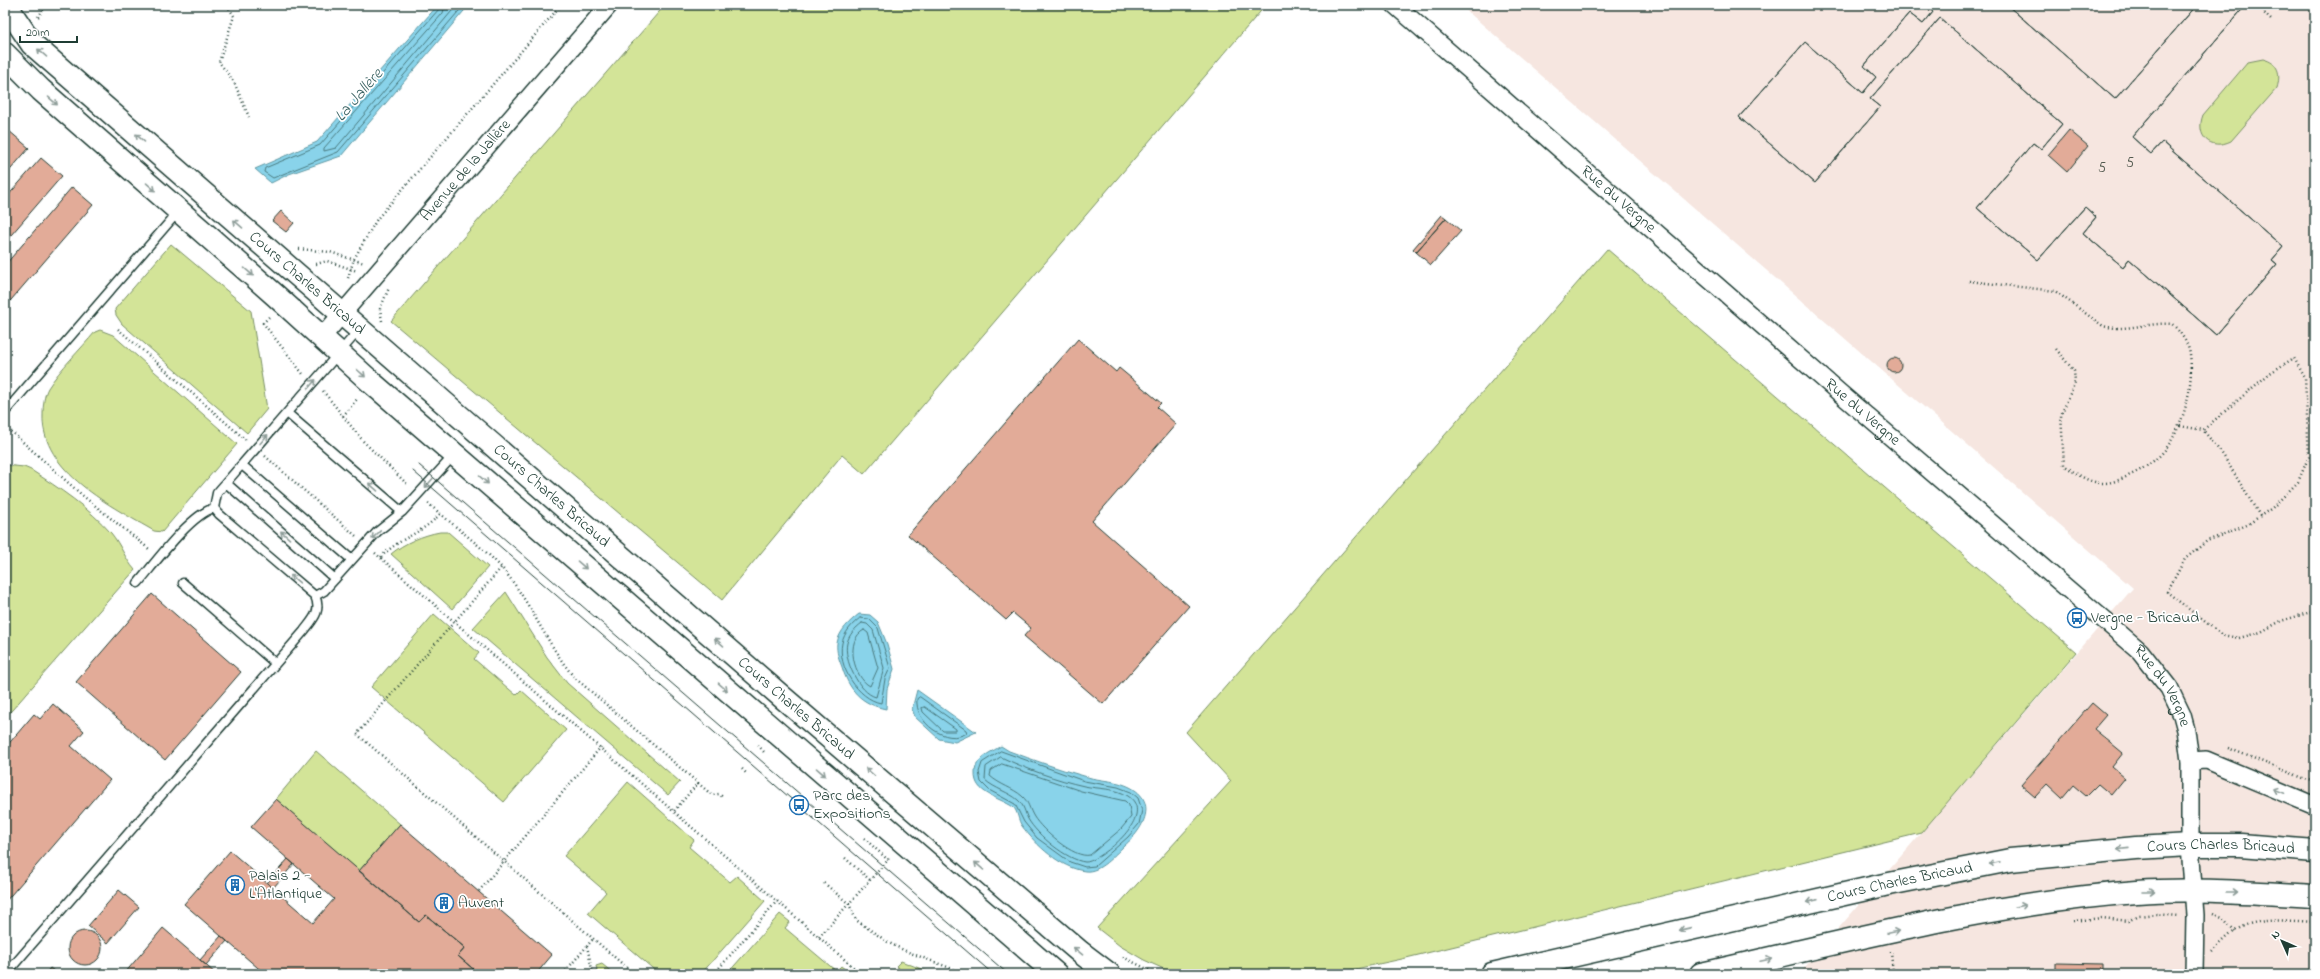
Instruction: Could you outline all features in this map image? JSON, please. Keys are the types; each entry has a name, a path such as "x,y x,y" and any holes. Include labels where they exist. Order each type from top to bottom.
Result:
{"main road":[{"name":"Cours Charles Bricaud","path":"9,5 12,14 32,44 301,280 360,329 878,779 1080,952 1109,974"},
{"name":"Cours Charles Bricaud","path":"5,54 41,90 283,301 339,353 1056,974"},
{"name":"Cours Charles Bricaud","path":"1492,974 1876,887 2010,860 2136,848 2190,845 2241,846 2315,851"},
{"path":"1700,974 1893,932 2038,903 2138,892 2239,892 2315,896"}],"street":[{"name":"Avenue de la Jallère","path":"322,337 609,5"},
{"name":"Rue du Vergne","path":"1395,5 1858,409 2140,651 2169,688 2182,715 2190,761 2190,845 2195,915 2194,973"},
{"path":"2190,761 2206,760 2315,806"}],"lane":[{"path":"5,412 179,211"},
{"path":"6,974 316,616 319,604 315,596 218,514 214,508 217,493 360,329"},
{"path":"287,413 402,512"},
{"path":"315,596 324,590 366,545 419,495 455,454"},
{"path":"242,465 352,560"},
{"path":"226,483 335,579"},
{"path":"138,583 190,523 207,510 214,508"},
{"path":"183,583 275,664"}],"path":[{"path":"227,5 234,16 219,62 234,82 249,117"},
{"path":"342,314 346,285 354,259 377,219 395,196 561,5"},
{"path":"2270,5 2263,12 2271,20"},
{"path":"301,253 296,249 330,252 368,265 387,281 389,287 387,295"},
{"path":"301,280 315,264 310,260"},
{"path":"1969,281 2055,291 2103,326 2112,328 2131,327 2155,322 2172,324 2180,332 2190,354 2189,388 2180,426 2164,451 2138,472 2115,482 2097,483 2080,477 2064,465 2061,416 2076,382 2074,371 2056,349"},
{"path":"283,301 263,323 300,371 323,391 363,441 419,495 501,568 525,601 559,659 574,677 712,795 719,794 724,798"},
{"path":"118,329 859,972 894,974"},
{"path":"2203,430 2270,373 2294,358 2305,378 2309,456 2298,482 2272,508 2246,525 2207,540 2185,559 2167,592 2222,635 2239,638 2261,632 2281,621 2311,612 2315,614"},
{"path":"5,426 84,496 160,557"},
{"path":"2180,426 2203,430 2223,456 2260,516"},
{"path":"380,557 392,545 430,525 440,514"},
{"path":"501,568 357,734 634,974"},
{"path":"478,891 601,747"},
{"path":"760,748 764,752"},
{"path":"742,769 746,772"},
{"path":"674,811 698,783"},
{"path":"819,937 888,860 889,846 897,837"},
{"path":"864,838 888,860"},
{"path":"845,858 870,880"},
{"path":"824,883 848,904 856,920 889,943 908,952 966,974"},
{"path":"714,974 777,901"},
{"path":"2072,921 2102,918 2128,921 2139,916 2155,914 2173,916 2213,914 2222,918 2235,932"},
{"path":"2194,973 2225,939 2247,925 2268,922 2315,922"},
{"path":"563,974 593,939"},
{"path":"587,946 593,974"},
{"path":"1883,954 1898,950"},
{"path":"1891,952 1893,974"},
{"path":"1861,974 1879,971 1883,974"}],"shaded area":[{"path":"1460,5 2315,5 2315,974 1799,974 2133,588"}],"green space":[{"path":"665,5 1266,5 864,474 842,455 722,600 391,321"},
{"path":"2263,59 2272,63 2278,70 2279,78 2277,88 2231,141 2223,144 2217,144 2206,140 2201,129 2203,115 2248,62"},
{"path":"171,244 251,311 267,409 247,433 122,324 116,315 115,309"},
{"path":"1607,249 2076,652 1921,833 1402,959 1332,974 1175,974 1144,960 1120,946 1097,928 1231,781 1186,732"},
{"path":"100,330 113,335 237,444 162,532 154,531 119,511 82,485 66,470 53,453 45,435 43,408 48,388 64,366 95,332"},
{"path":"5,465 24,467 31,470 63,491 93,515 118,542 128,561 135,570 5,718"},
{"path":"440,532 448,532 488,567 452,609 391,554 414,540"},
{"path":"506,592 547,657 567,683 680,782 668,795 473,628"},
{"path":"434,614 479,653 474,659 516,695 521,690 566,730 504,802 371,687"},
{"path":"316,751 400,824 359,871 276,799"},
{"path":"628,782 694,840 689,847 730,882 737,876 765,901 701,974 659,974 588,913 606,892 564,856"},
{"path":"780,914 790,922 785,928 836,971 841,966 851,974 727,974"},
{"path":"901,961 934,974 905,974 896,966"},
{"path":"602,964 614,974 598,974 596,966"}],"water":[{"name":"La Jallère","path":"438,5 469,5 341,156 289,174 271,183 255,169 317,142"},
{"path":"859,614 870,615 878,622 887,644 894,669 887,689 886,709 870,704 857,695 848,683 838,655 837,643 842,630"},
{"path":"917,690 976,732 955,742 939,739 915,717 912,709"},
{"path":"1001,746 1009,751 1046,764 1093,778 1119,783 1132,788 1145,802 1146,811 1144,820 1139,829 1133,838 1111,858 1101,866 1091,871 1076,869 1058,860 1034,841 1021,824 1013,807 988,794 979,786 976,780 976,768 980,760"}],"building":[{"path":"1814,5 1822,5 1816,9"},
{"path":"1925,5 2007,5 2115,99 2197,5 2246,5 2132,137 2151,154 2162,142 2283,247 2272,260 2277,264 2216,335 2129,259 2123,267 2083,233 2096,217 2085,207 2038,260 1977,208 2033,143 2041,149 2062,124 1940,18 1870,99 1880,107 1815,183 1739,117 1805,42 1863,93 1876,77 1864,66 1909,13 1923,24 1933,12","holes":["2069,130 2088,146 2067,172 2048,155"]},
{"path":"1925,5 2007,5 2115,99 2197,5 2246,5 2132,137 2151,154 2162,142 2283,247 2272,260 2277,264 2216,335 2129,259 2123,267 2083,233 2096,217 2085,207 2038,260 1977,208 2033,143 2041,149 2062,124 1940,18 1870,99 1880,107 1815,183 1739,117 1805,42 1863,93 1876,77 1864,66 1909,13 1923,24 1933,12"},
{"path":"8,130 29,148 5,176 5,134"},
{"path":"41,158 62,176 5,242 5,199"},
{"path":"72,187 93,205 5,307 5,265"},
{"path":"281,211 294,223 286,232 272,221"},
{"path":"1442,215 1446,218 1416,252 1413,249"},
{"path":"1446,218 1461,231 1431,265 1416,252"},
{"path":"1078,339 1116,372 1119,368 1161,403 1157,407 1176,424 1092,521 1189,606 1103,704 1024,636 1031,628 1013,613 1006,620 908,535"},
{"path":"1894,358 1899,360 1901,365 1899,370 1894,372 1889,370 1887,365 1889,360"},
{"path":"152,594 241,672 165,760 76,682"},
{"path":"2092,703 2106,715 2094,729 2123,753 2112,767 2125,778 2111,795 2098,784 2086,796 2073,785 2062,798 2047,784 2035,797 2021,785"},
{"path":"53,704 84,731 71,746 110,780 5,902 5,748 34,714 40,719"},
{"name":"Palais 2 - L'Atlantique","path":"276,799 419,922 426,915 465,948 458,956 479,974 265,974 184,904 230,851 313,923 334,899 251,827"},
{"name":"Auvent","path":"400,824 552,955 536,974 479,974 458,956 465,948 426,915 419,922 359,871"},
{"path":"288,859 294,864 273,888 267,883"},
{"path":"119,890 139,907 108,943 88,926"},
{"path":"163,928 200,960 216,974 124,974"},
{"path":"82,931 88,931 97,936 101,942 101,954 97,960 88,965 82,965 73,960 68,951 68,945 73,936"},
{"path":"221,936 227,941 206,965 200,960"},
{"path":"2056,963 2103,964 2103,974 2056,974"},
{"path":"50,968 58,974 45,974"}],"tram line":[{"path":"419,465 1008,974"},
{"path":"413,471 993,974"}],"place":[{"name":"Vergne - Bricaud","path":"2077,618"},
{"name":"Parc des Expositions","path":"799,805"},
{"name":"Palais 2 - L'Atlantique","path":"235,885"},
{"name":"Auvent","path":"444,903"}]}
